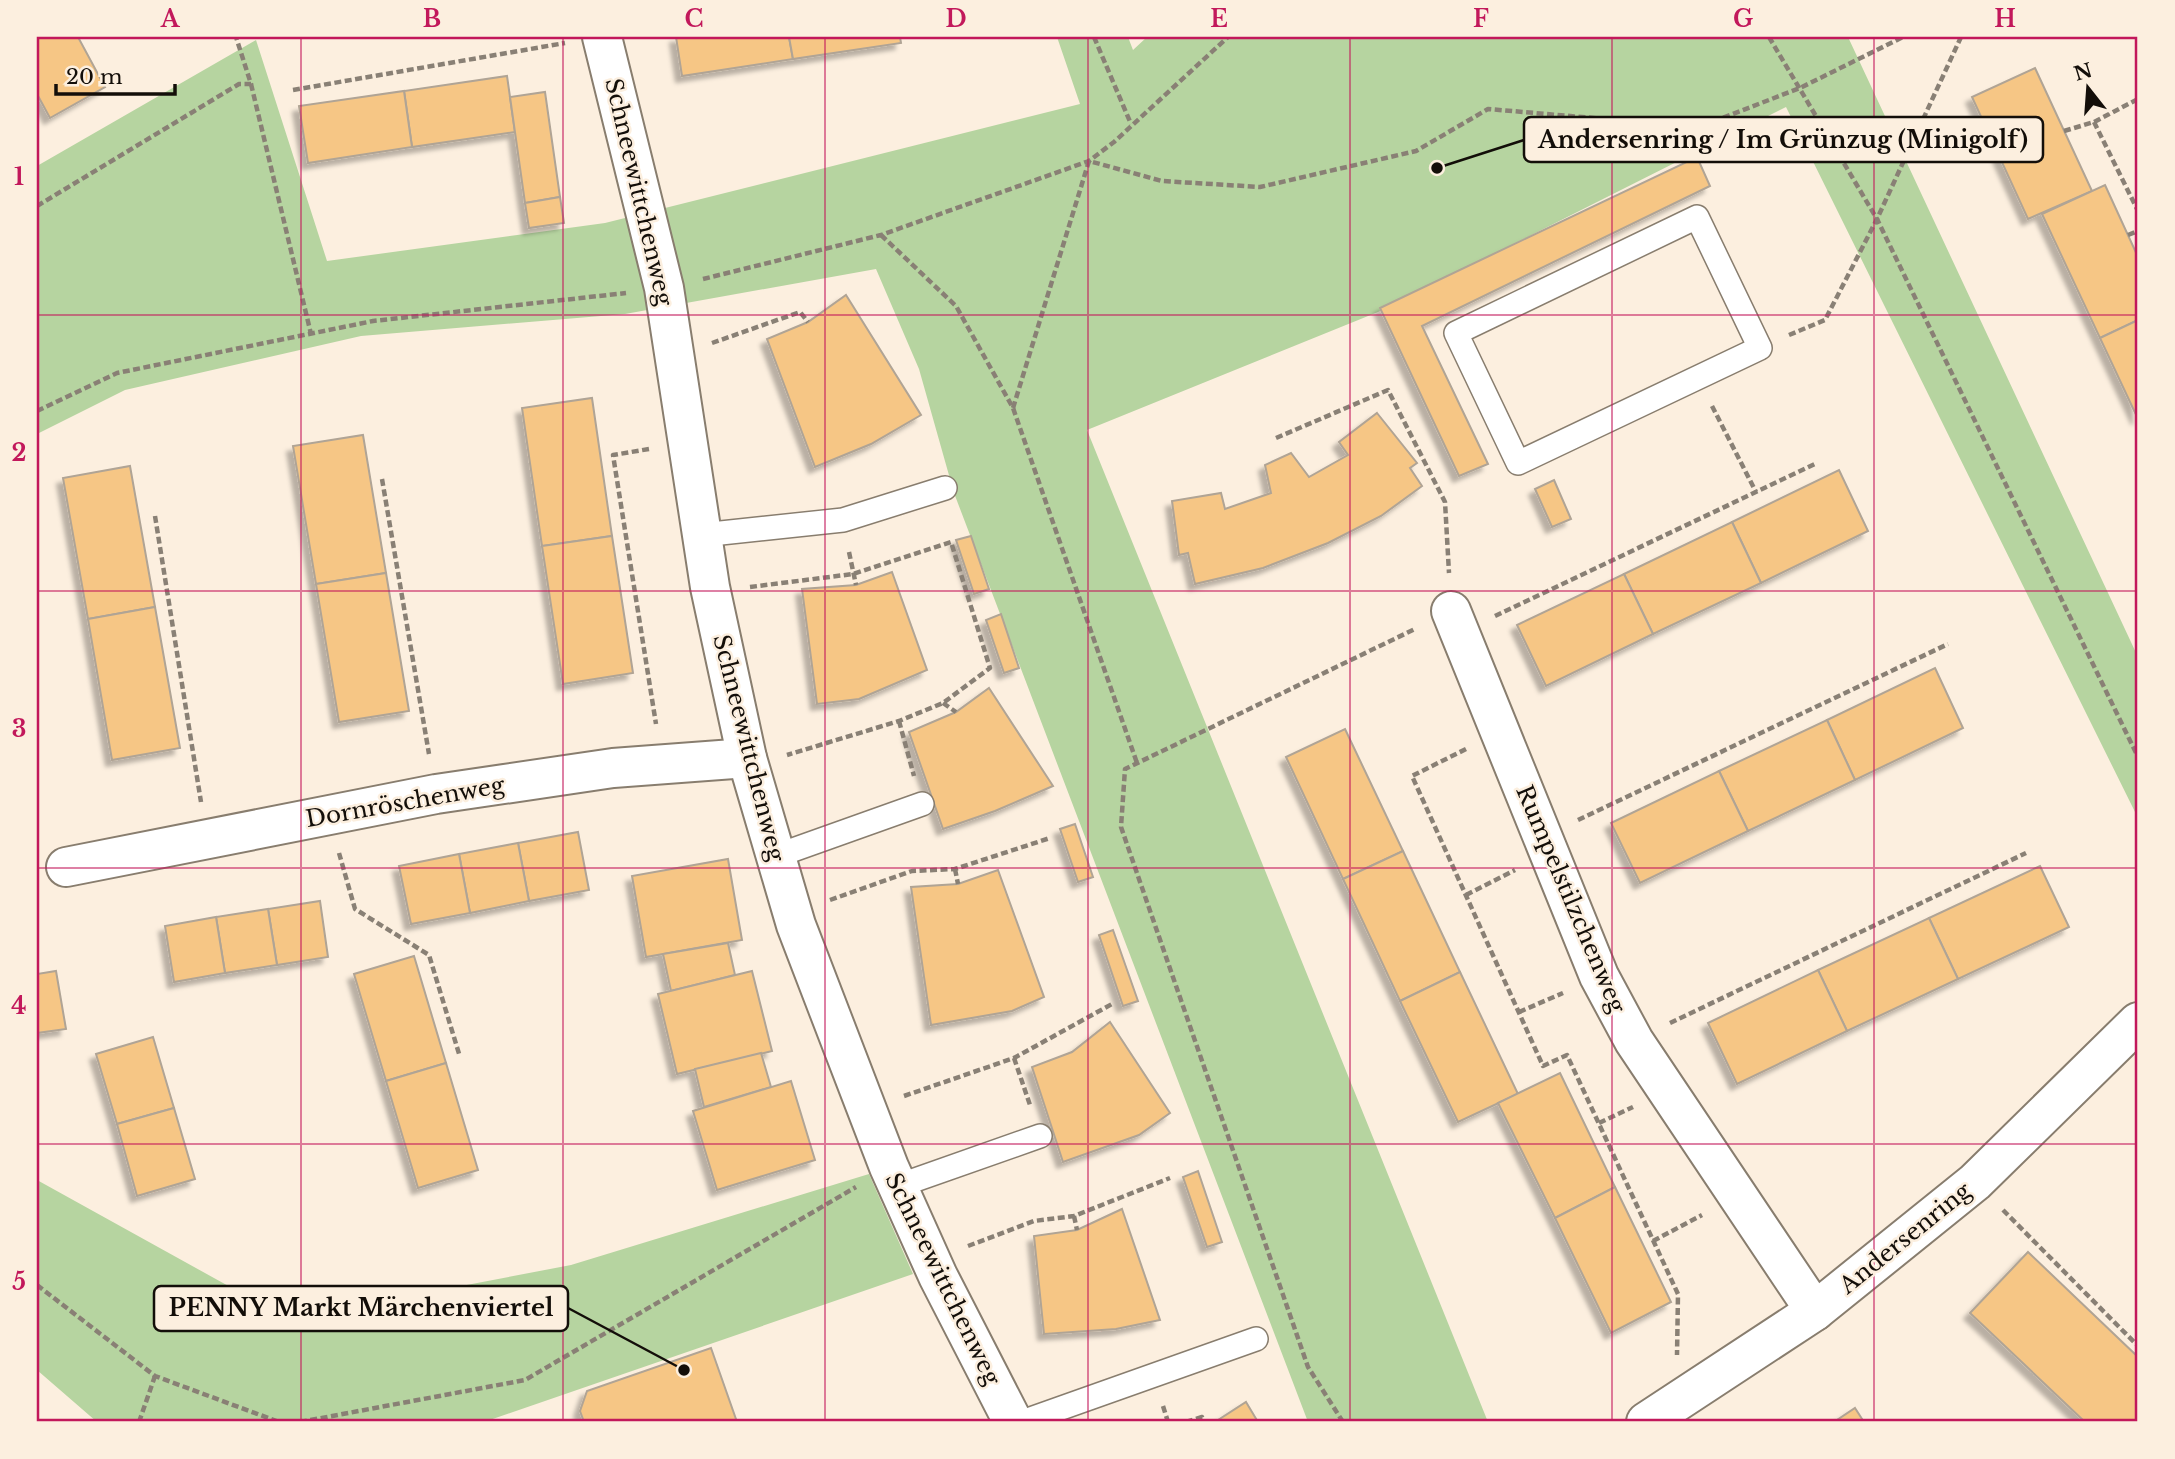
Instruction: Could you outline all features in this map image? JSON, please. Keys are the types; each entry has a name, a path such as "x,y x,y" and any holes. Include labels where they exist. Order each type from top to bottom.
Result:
{"street":[{"name":"Schneewittchenweg","path":"601,37 664,288 711,592 749,763 776,856 793,913 894,1177 931,1261 1013,1422"},
{"name":"Rumpelstilzchenweg","path":"1455,622 1600,976 1634,1041 1815,1311"},
{"name":"Dornröschenweg","path":"66,867 207,840 327,813 436,794 613,768 749,763"},
{"name":"Andersenring","path":"1646,1422 1815,1311 1975,1182 2138,1022"}],"lane":[{"path":"1697,217 1760,348 1518,463 1456,333 1697,217"},
{"path":"702,536 843,520 945,488"},
{"path":"776,856 922,804"},
{"path":"894,1177 1040,1136"},
{"path":"1022,1422 1256,1339"}],"path":[{"path":"236,37 251,84 310,334"},
{"path":"293,90 601,37"},
{"path":"1094,37 1131,124"},
{"path":"1769,37 1877,219 2138,757"},
{"path":"1013,408 1089,160 1162,181 1260,187 1416,151 1488,110 1699,127 1800,88 1903,37"},
{"path":"1760,348 1825,320 1877,219 1961,37"},
{"path":"37,206 239,84 251,84"},
{"path":"2064,131 2094,122 2138,99"},
{"path":"2094,122 2138,211"},
{"path":"2128,235 2138,231"},
{"path":"881,235 956,306 1013,408 1138,763"},
{"path":"674,356 800,312 808,322"},
{"path":"1698,377 1756,492"},
{"path":"1276,438 1388,390 1445,502 1455,622"},
{"path":"663,765 612,455 688,443"},
{"path":"1343,1422 1308,1367 1121,827 1125,769 1817,463"},
{"path":"382,479 436,794"},
{"path":"155,516 207,840"},
{"path":"711,592 853,574 951,542 990,668 943,703 899,721 749,763"},
{"path":"1466,895 1546,844 1948,644"},
{"path":"943,703 956,712"},
{"path":"899,721 922,804"},
{"path":"1500,732 1412,776 1543,1066 1567,1055 1678,1294 1676,1372 1689,1394"},
{"path":"327,813 355,909 429,955 460,1057"},
{"path":"793,913 912,871 955,869 1050,838"},
{"path":"1634,1041 2026,853"},
{"path":"955,869 958,884"},
{"path":"1519,1013 1600,976"},
{"path":"867,1109 1014,1058 1112,1004"},
{"path":"1014,1058 1040,1136"},
{"path":"300,1422 525,1380 894,1177"},
{"path":"931,1261 1034,1221 1074,1216 1170,1178"},
{"path":"1975,1182 2138,1346"},
{"path":"1653,1241 1738,1197"},
{"path":"1074,1216 1077,1230"},
{"path":"37,1285 155,1376 279,1422"},
{"path":"139,1422 155,1376"},
{"path":"1186,1422 1202,1417 1204,1422"}],"green space":[{"path":"1057,37 1128,37 1133,50 1147,37 1848,37 2138,657 2138,818 1786,107 1378,312 1087,430 1488,1422 1308,1422 954,493 919,369 876,269 625,314 361,336 125,390 37,434 37,166 256,40 327,261 605,223 1080,104"},
{"path":"869,1174 913,1274 484,1422 97,1422 37,1370 37,1180 288,1319 571,1265"}],"building":[{"path":"37,37 78,37 105,87 50,118 37,94"},
{"path":"676,37 789,37 793,59 682,76"},
{"path":"789,37 900,37 901,43 793,59"},
{"path":"2035,68 2092,191 2028,219 1972,97"},
{"path":"507,76 515,132 412,147 404,91"},
{"path":"404,91 412,147 308,163 299,106"},
{"path":"545,92 560,197 525,203 510,97"},
{"path":"1697,157 1710,186 1422,326 1488,464 1459,476 1380,308"},
{"path":"2105,185 2138,257 2138,320 2100,338 2042,214"},
{"path":"560,197 564,223 529,228 525,203"},
{"path":"846,295 921,415 871,444 815,467 767,339 808,322"},
{"path":"2138,320 2138,419 2100,338"},
{"path":"592,398 612,536 542,546 522,408"},
{"path":"1377,413 1417,463 1410,468 1422,486 1381,516 1328,543 1263,568 1195,584 1188,553 1179,555 1172,501 1221,493 1225,509 1271,493 1265,465 1291,453 1309,477 1348,455 1339,442"},
{"path":"363,435 386,573 316,584 293,446"},
{"path":"130,466 155,607 88,619 63,478"},
{"path":"1839,470 1868,531 1761,583 1732,522"},
{"path":"1554,480 1571,519 1552,527 1535,489"},
{"path":"1732,522 1761,583 1653,634 1624,574"},
{"path":"612,536 633,673 563,684 542,546"},
{"path":"971,536 989,589 974,594 956,540"},
{"path":"892,572 927,670 859,699 817,704 802,589 856,585"},
{"path":"386,573 409,711 339,722 316,584"},
{"path":"1624,574 1653,634 1546,686 1517,625"},
{"path":"155,607 180,748 112,760 88,619"},
{"path":"1001,614 1019,668 1004,673 986,620"},
{"path":"1935,668 1963,728 1855,780 1827,720"},
{"path":"989,688 1053,786 995,811 943,829 909,732 956,712"},
{"path":"1827,720 1855,780 1748,831 1719,771"},
{"path":"1345,729 1403,851 1343,879 1286,757"},
{"path":"1719,771 1748,831 1640,883 1611,823"},
{"path":"1075,824 1093,877 1078,882 1060,829"},
{"path":"578,832 589,890 529,901 518,843"},
{"path":"518,843 529,901 470,913 459,854"},
{"path":"1403,851 1460,972 1400,1001 1343,879"},
{"path":"459,854 470,913 411,924 399,866"},
{"path":"728,859 742,940 646,957 632,876"},
{"path":"2040,866 2069,927 1958,979 1929,918"},
{"path":"998,870 1044,997 1012,1011 931,1025 911,887 958,884"},
{"path":"320,901 328,957 277,965 268,909"},
{"path":"268,909 277,965 225,973 216,917"},
{"path":"216,917 225,973 174,982 165,926"},
{"path":"1929,918 1958,979 1847,1031 1818,970"},
{"path":"1113,930 1138,1001 1123,1006 1099,935"},
{"path":"728,943 735,975 671,991 663,954"},
{"path":"414,956 446,1063 386,1081 354,974"},
{"path":"1818,970 1847,1031 1737,1084 1708,1023"},
{"path":"56,971 66,1029 37,1033 37,974"},
{"path":"752,971 772,1051 677,1074 658,994"},
{"path":"1460,972 1518,1094 1458,1122 1400,1001"},
{"path":"1110,1022 1170,1113 1139,1135 1063,1162 1032,1067 1072,1052"},
{"path":"153,1037 174,1108 117,1124 96,1054"},
{"path":"761,1053 771,1087 704,1107 695,1069"},
{"path":"446,1063 478,1170 418,1188 386,1081"},
{"path":"1560,1073 1615,1187 1555,1218 1498,1103"},
{"path":"791,1081 815,1160 717,1190 693,1111"},
{"path":"174,1108 195,1179 137,1196 117,1124"},
{"path":"1198,1171 1222,1242 1207,1247 1183,1177"},
{"path":"1615,1187 1671,1302 1611,1333 1555,1218"},
{"path":"1122,1209 1160,1320 1116,1329 1044,1334 1034,1236 1077,1230"},
{"path":"2028,1252 2138,1357 2138,1422 2085,1422 1970,1313"},
{"path":"711,1348 737,1422 584,1422 580,1411 587,1391"},
{"path":"1246,1402 1258,1422 1215,1422"},
{"path":"1855,1408 1864,1422 1834,1422"}],"place":[{"name":"Andersenring / Im Grünzug (Minigolf)","path":"1437,168"},
{"name":"PENNY Markt Märchenviertel","path":"684,1370"}]}
